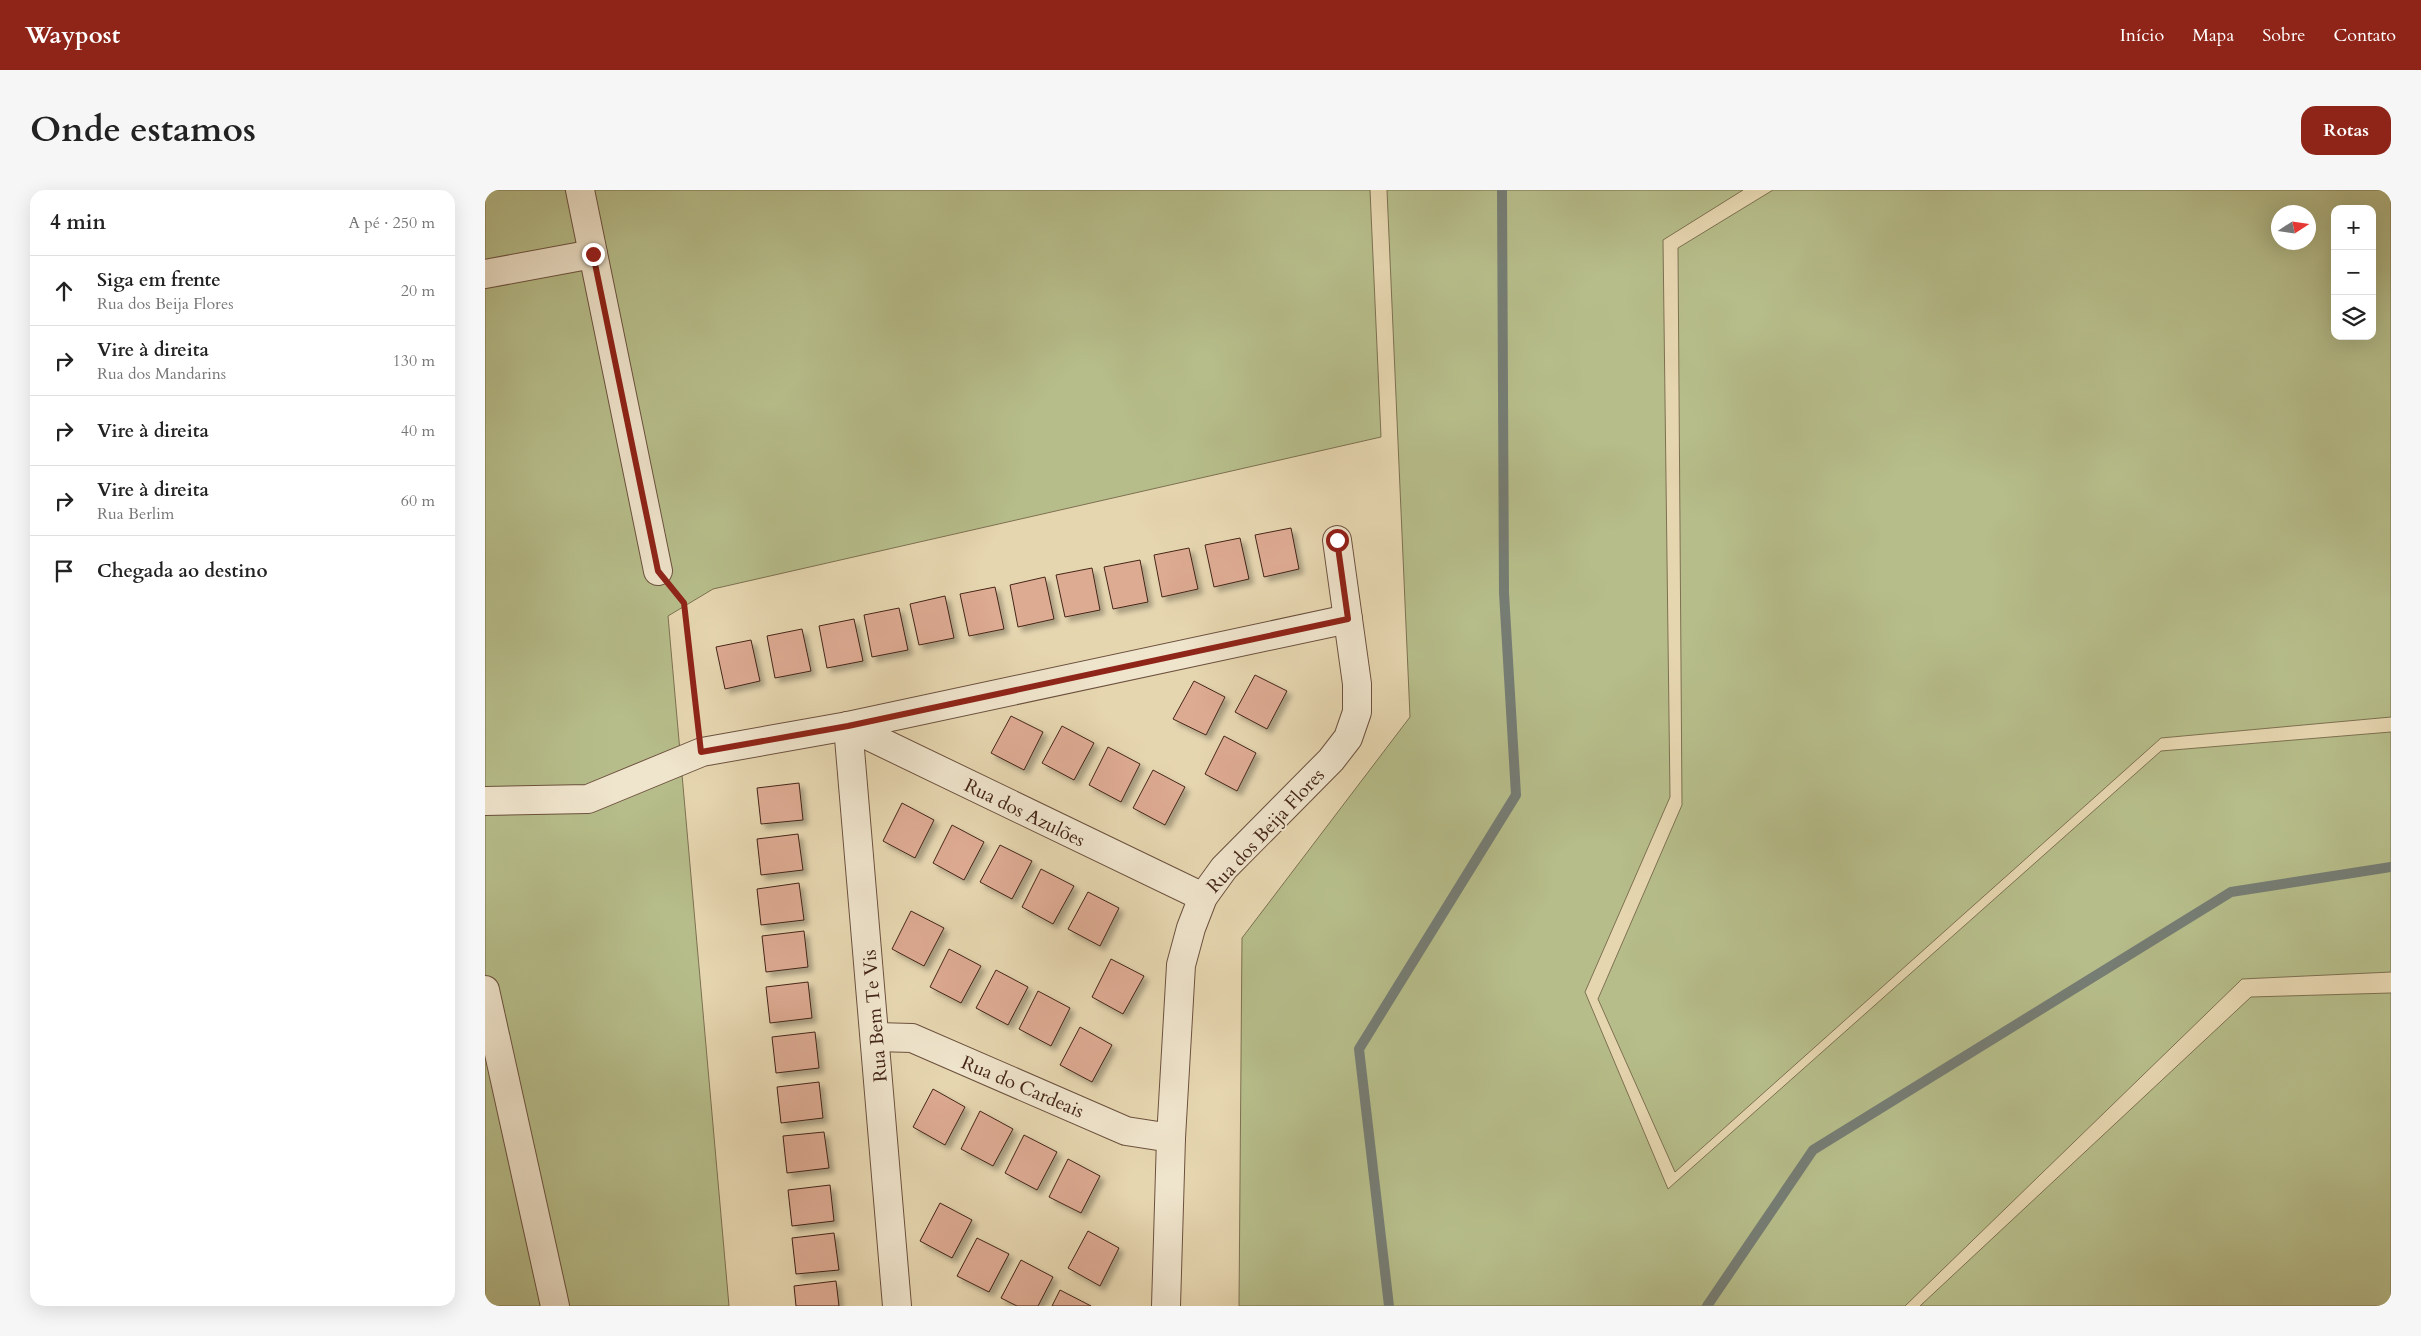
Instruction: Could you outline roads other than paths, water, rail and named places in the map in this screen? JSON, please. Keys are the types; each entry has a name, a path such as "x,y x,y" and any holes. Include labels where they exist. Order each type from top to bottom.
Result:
{"street":[{"path":"580,190 658,571"},
{"path":"485,274 593,254"},
{"name":"Rua dos Beija Flores","path":"1166,1306 1171,1138 1181,965 1191,928 1203,896 1224,868 1331,760 1348,738 1357,712 1357,684 1337,540"},
{"path":"485,801 589,799 701,752 848,726 1348,619"},
{"name":"Rua dos Azulões","path":"848,726 1203,896"},
{"name":"Rua Bem Te Vis","path":"848,726 876,1037 897,1306"},
{"path":"485,990 555,1306"},
{"name":"Rua do Cardeais","path":"876,1037 912,1038 1126,1131 1171,1138"}],"waterway":[{"path":"1389,1306 1359,1049 1516,795 1504,593 1502,190"},
{"path":"1707,1306 1813,1150 2231,892 2391,867"}]}
